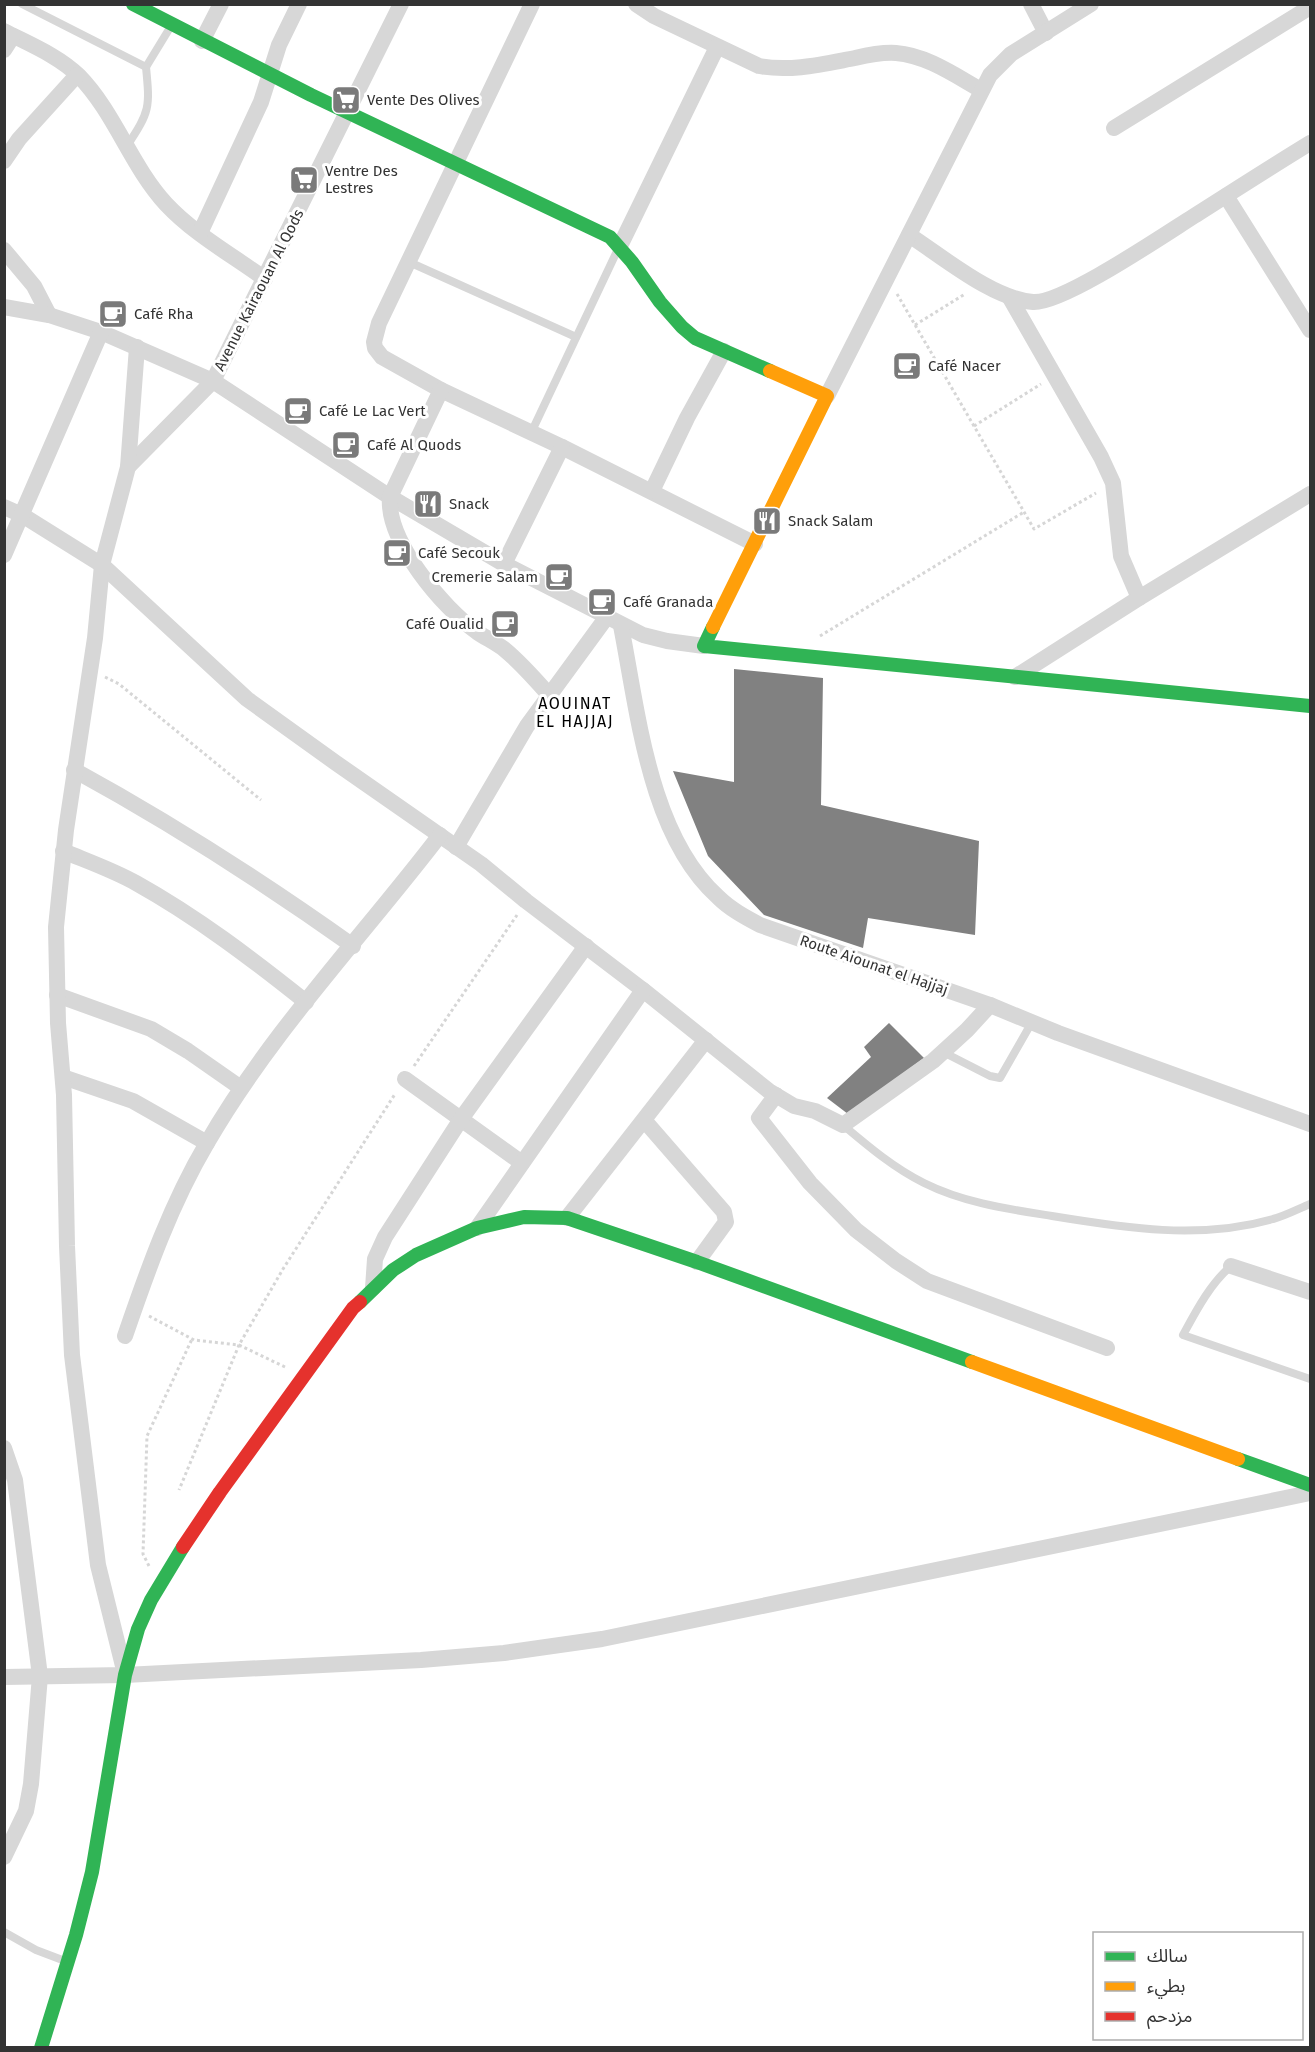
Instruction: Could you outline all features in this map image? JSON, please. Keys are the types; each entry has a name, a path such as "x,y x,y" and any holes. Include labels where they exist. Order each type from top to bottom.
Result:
{"street":[{"path":"133,4 153,9 171,26 202,42 610,237 620,246 669,315 695,338 827,396"},
{"path":"202,42 221,4"},
{"path":"200,232 261,102 279,45 299,4"},
{"name":"Avenue Kairaouan Al Qods","path":"128,467 213,381 348,113 400,4"},
{"path":"532,4 379,323 375,336 375,348 382,357 441,390 652,491 755,544"},
{"path":"636,4 654,16 759,66 776,69 799,68 875,54 896,53 916,57 981,90"},
{"path":"1031,4 1046,33"},
{"path":"704,646 827,396 990,75 1011,54 1091,4"},
{"path":"1114,128 1308,8"},
{"path":"7,39 57,59 77,75 93,93 153,188 167,205 265,279"},
{"path":"620,246 717,47"},
{"path":"4,161 19,139 77,75"},
{"path":"909,235 982,283 1010,298 1036,302 1064,293 1139,250 1311,143"},
{"path":"1226,196 1309,324"},
{"path":"4,250 34,286 49,315"},
{"path":"1010,298 1101,457 1113,483 1121,556 1140,598"},
{"path":"4,307 49,315 101,332 213,381 390,497 504,564 643,635 704,646 1311,706"},
{"path":"4,555 101,332"},
{"path":"125,1675 98,1565 73,1366 68,1297 63,1077 57,995 56,927 63,851 90,669 102,565 128,467 137,346"},
{"path":"652,491 687,418 724,351"},
{"path":"441,390 390,497 389,508 398,537 418,570 455,612 476,632 504,649 529,671 549,695"},
{"path":"504,564 562,447"},
{"path":"1015,677 1311,494"},
{"path":"4,507 22,514 102,565 247,699 481,864 776,1095 794,1106 815,1111 843,1125 943,1052 990,1005"},
{"path":"456,846 527,726 549,695 614,622"},
{"name":"Route Aiounat el Hajjaj","path":"614,622 651,777 681,849 702,881 718,898 760,926 990,1005 1238,1099 1311,1124"},
{"path":"74,770 168,824 267,886 352,946"},
{"path":"125,1336 151,1258 184,1185 241,1088 306,1002 440,836"},
{"path":"63,851 134,881 171,903 243,952 306,1002"},
{"path":"373,1288 375,1259 385,1237 461,1119 586,946"},
{"path":"477,1228 643,990"},
{"path":"57,995 151,1029 188,1051 241,1088"},
{"path":"567,1218 706,1040"},
{"path":"63,1077 133,1101 207,1143"},
{"path":"405,1079 522,1163"},
{"path":"776,1095 759,1118 810,1183 856,1230 927,1281 1107,1348"},
{"path":"644,1120 724,1212 726,1222 697,1262"},
{"path":"41,2048 68,1962 92,1872 125,1675 138,1629 159,1587 220,1492 353,1308 393,1270 416,1255 477,1228 524,1216 567,1218 697,1262 1311,1485"},
{"path":"1232,1266 1311,1292"},
{"path":"4,1448 15,1480 40,1676 31,1784 26,1811 4,1857"},
{"path":"4,1677 125,1675 421,1660 504,1653 602,1639 1311,1493"}],"lane":[{"path":"22,4 146,67"},
{"path":"127,146 146,118 149,98 146,67 171,26"},
{"path":"531,433 620,246"},
{"path":"409,262 576,337"},
{"path":"943,1052 990,1076 1000,1078 1032,1022"},
{"path":"843,1125 898,1169 959,1197 1000,1208 1108,1225 1191,1232 1274,1219 1310,1205"},
{"path":"1232,1266 1223,1273 1209,1291 1183,1335 1311,1379"},
{"path":"4,1932 36,1950 68,1962"}],"path":[{"path":"887,278 1034,529 1113,483"},
{"path":"915,325 982,283"},
{"path":"974,426 1054,377"},
{"path":"820,636 1024,512"},
{"path":"90,669 119,684 261,800"},
{"path":"179,1490 239,1345 283,1269 361,1145 526,901"},
{"path":"146,1314 194,1340 239,1345 305,1377"},
{"path":"159,1587 143,1554 147,1436 192,1339"}],"building":[{"path":"734,669 823,678 821,805 979,841 975,935 868,918 863,948 764,915 708,856 673,771 734,782"},
{"path":"889,1023 924,1058 848,1114 827,1098 871,1057 864,1047"}],"traffic: fast":[{"path":"133,4 311,95 610,237 632,262 660,302 695,338 770,371"},
{"path":"713,627 704,646 1310,706"},
{"path":"360,1302 393,1270 416,1255 477,1228 524,1217 567,1218 697,1262 972,1362"},
{"path":"1238,1459 1310,1485"},
{"path":"41,2048 76,1935 92,1872 125,1675 138,1629 151,1600 183,1547"}],"traffic: slow":[{"path":"713,627 827,396 770,371"},
{"path":"972,1362 1238,1459"}],"traffic: jam":[{"path":"183,1547 220,1492 353,1308 360,1302"}],"place":[{"name":"Vente Des Olives","path":"346,100"},
{"name":"Ventre Des Lestres","path":"304,180"},
{"name":"Café Rha","path":"113,314"},
{"name":"Café Nacer","path":"907,366"},
{"name":"Café Le Lac Vert","path":"298,411"},
{"name":"Café Al Quods","path":"346,445"},
{"name":"Snack","path":"428,504"},
{"name":"Snack Salam","path":"767,521"},
{"name":"Café Secouk","path":"397,553"},
{"name":"Cremerie Salam","path":"559,577"},
{"name":"Café Granada","path":"602,602"},
{"name":"Café Oualid","path":"505,624"}],"district":[{"name":"AOUINAT EL HAJJAJ","path":"575,712"}]}
